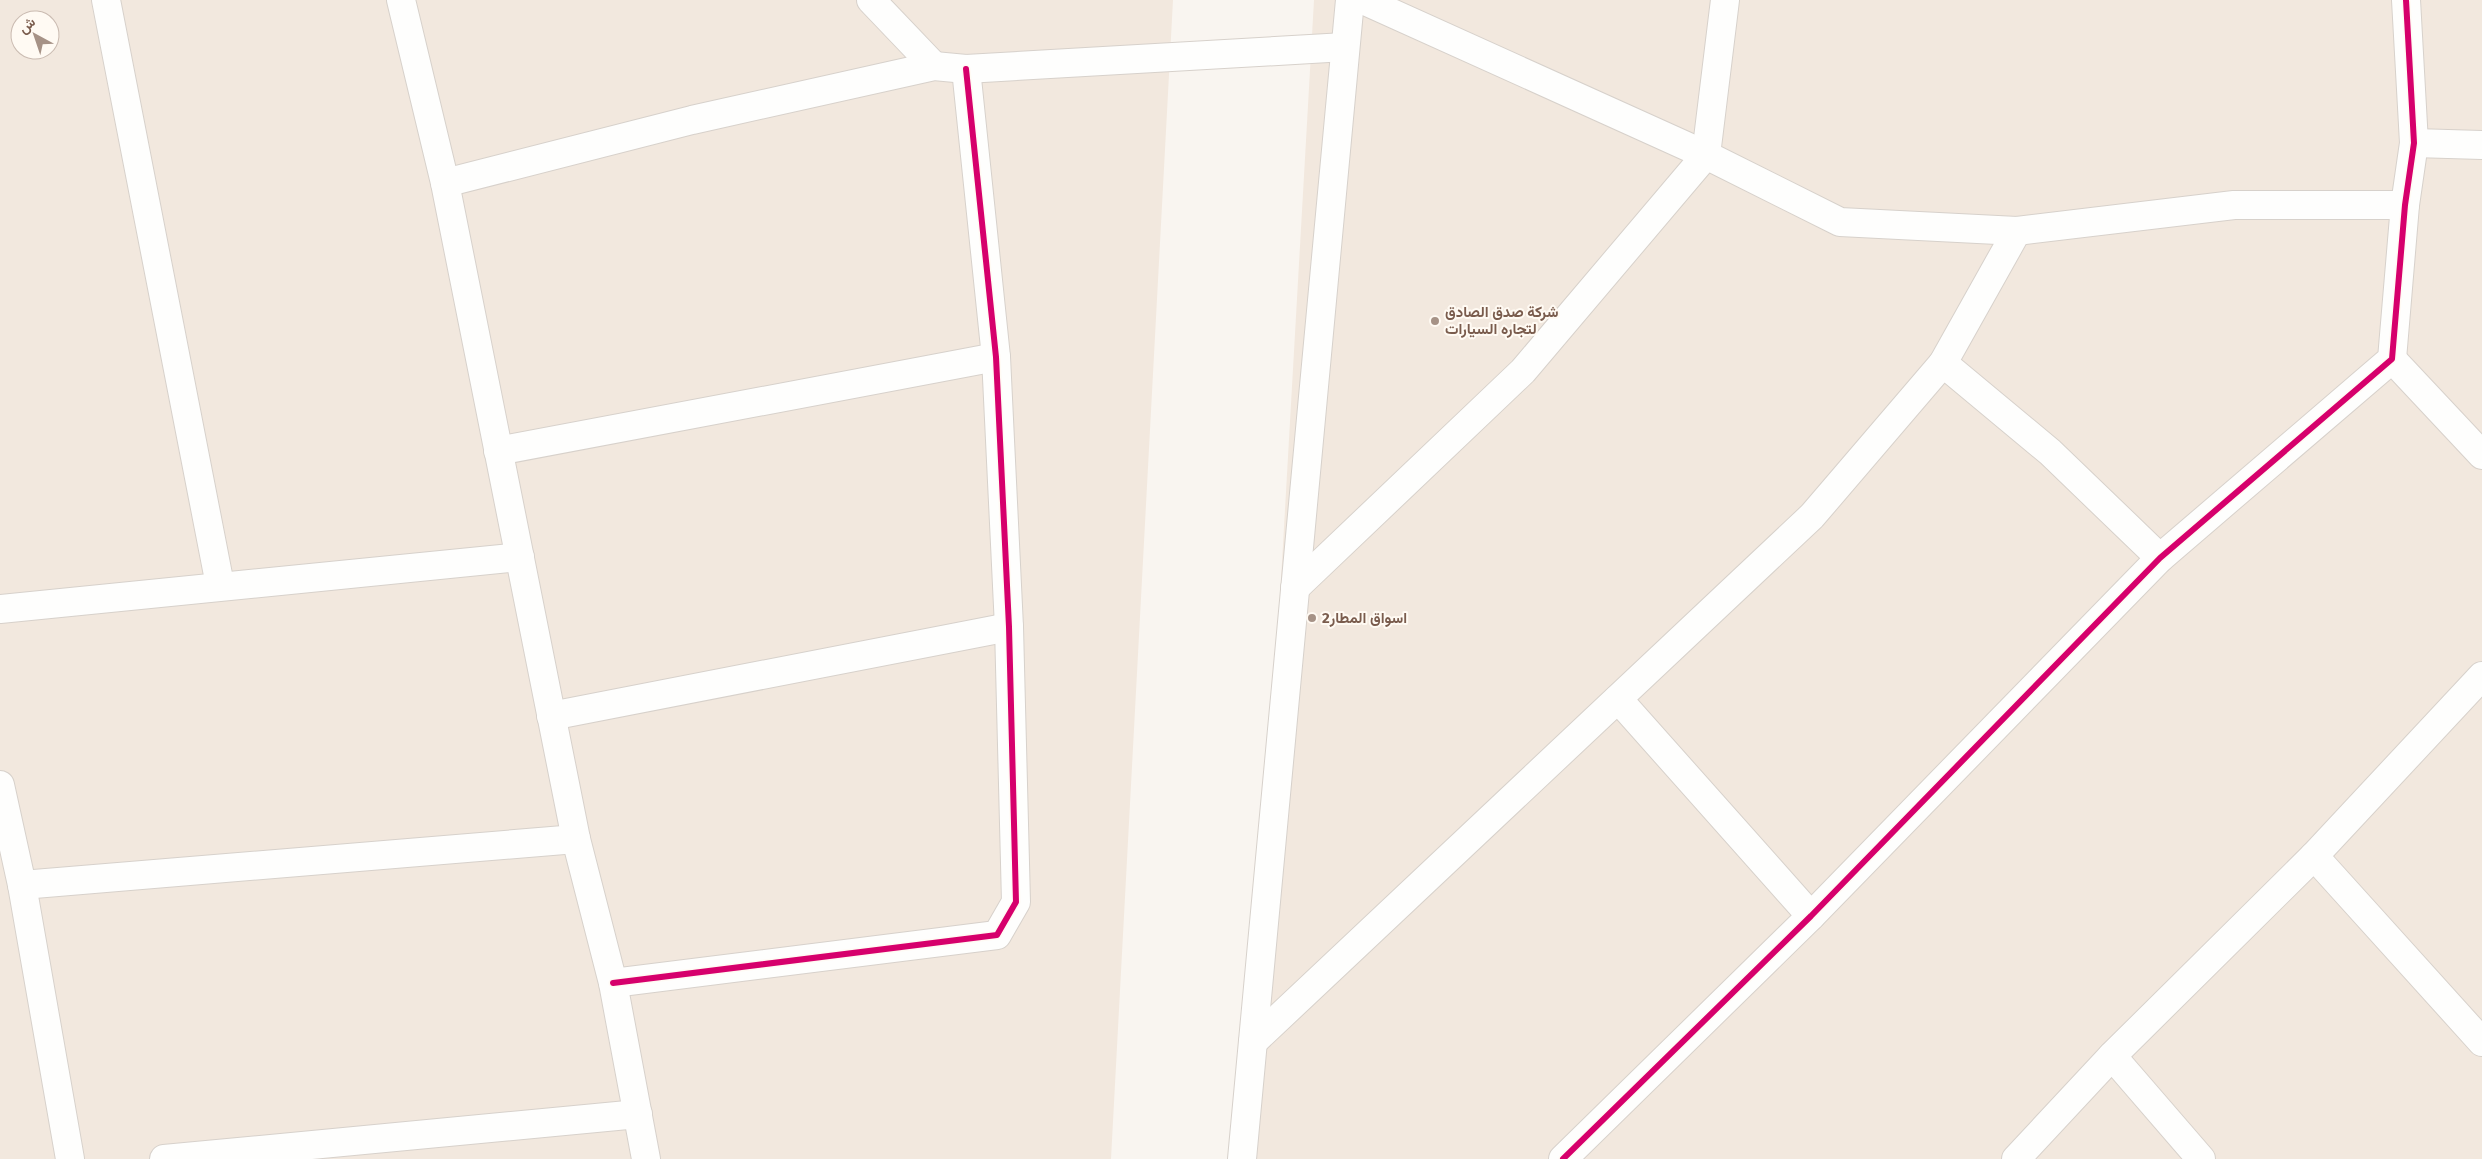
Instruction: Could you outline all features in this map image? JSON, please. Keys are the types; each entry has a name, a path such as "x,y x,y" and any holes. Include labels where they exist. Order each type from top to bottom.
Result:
{"street":[{"path":"106,0 220,585"},
{"path":"401,0 445,183 576,839 613,983 646,1159"},
{"path":"871,0 934,66"},
{"path":"1242,1159 1350,0"},
{"path":"1364,0 1706,155 1840,222 2017,231 2234,205 2405,205"},
{"path":"1295,588 1523,371 1706,155 1725,0"},
{"path":"1563,1159 1811,916 2160,558 2392,360 2405,205 2414,143 2406,0"},
{"path":"445,183 692,120 934,66 966,69 1345,47"},
{"path":"613,983 997,935 1016,902 1009,627 996,357 966,69"},
{"path":"2414,143 2482,145"},
{"path":"1253,1042 1812,516 1942,363 2017,231"},
{"path":"498,451 996,357"},
{"path":"2392,360 2482,454"},
{"path":"1942,363 2050,452 2160,558"},
{"path":"0,609 220,585 520,557"},
{"path":"551,716 1009,627"},
{"path":"2016,1159 2112,1056 2314,856 2482,676"},
{"path":"1618,699 1811,916"},
{"path":"0,785 22,885 70,1159"},
{"path":"22,885 576,839"},
{"path":"2314,856 2482,1042"},
{"path":"2112,1056 2201,1159"},
{"path":"164,1159 638,1114"}],"shaded area":[{"path":"0,0 1173,0 1111,1159 0,1159"},
{"path":"1314,0 2482,0 2482,1159 1248,1159"}],"cycle path":[{"path":"1563,1159 1811,916 2160,558 2392,359 2405,205 2414,143 2406,0"},
{"path":"613,983 997,935 1016,902 1009,627 996,357 966,69"}],"place":[{"name":"شركة صدق الصادق لتجاره السيارات","path":"1435,321"},
{"name":"اسواق المطار2","path":"1312,618"}]}
